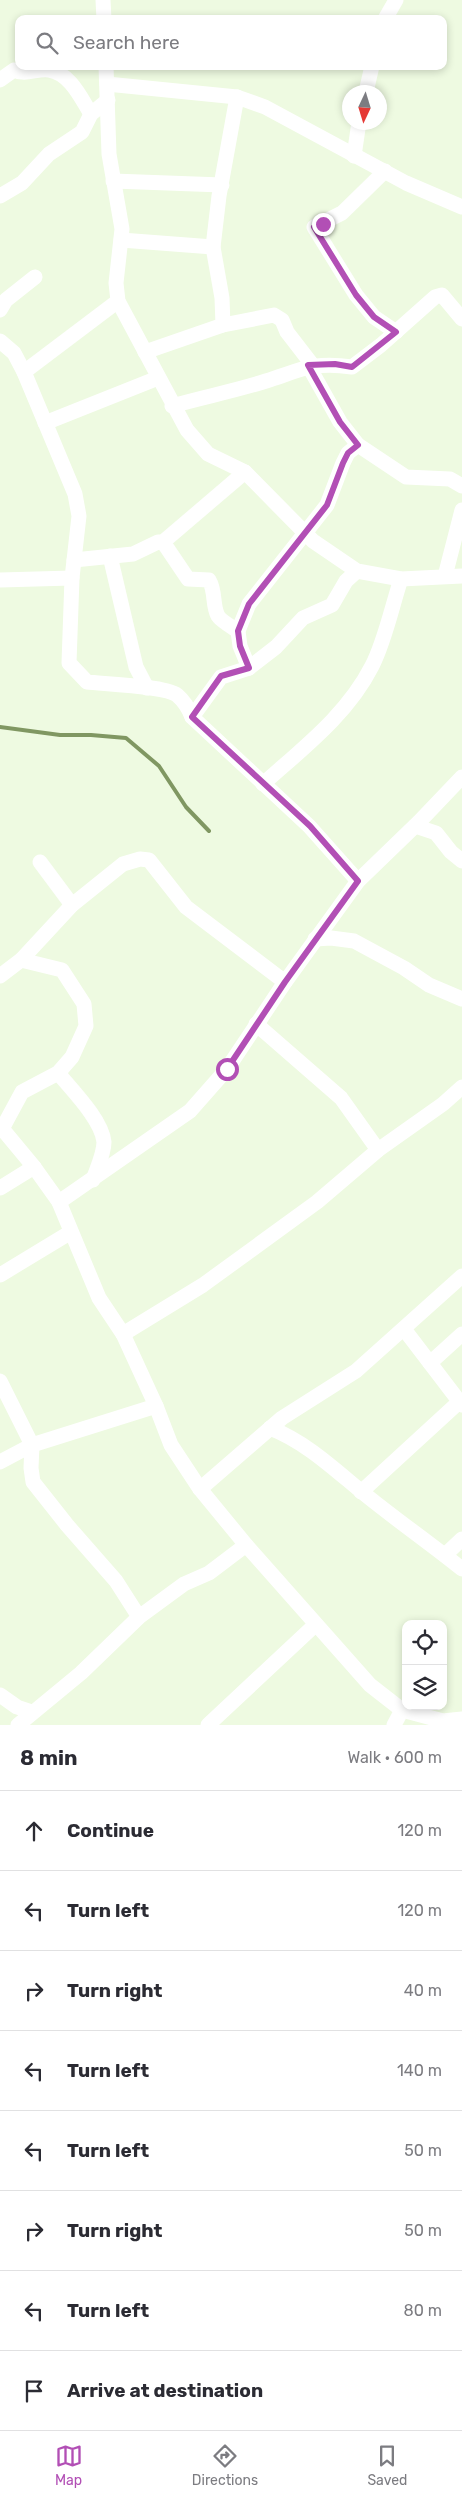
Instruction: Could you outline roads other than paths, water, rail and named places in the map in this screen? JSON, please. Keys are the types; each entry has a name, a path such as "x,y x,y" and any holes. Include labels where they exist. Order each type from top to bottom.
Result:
{"street":[{"path":"103,0 104,15"},
{"path":"387,15 396,0"},
{"path":"0,80 14,70 20,73 48,70 60,75 75,87 91,114"},
{"path":"106,70 109,154 122,229 116,283 118,301 172,406 187,430 208,454 245,472 306,534 357,571 401,579 462,576"},
{"path":"368,85 371,70"},
{"path":"107,84 237,97 265,108 406,183 462,207"},
{"path":"223,326 222,298 214,246 237,97"},
{"path":"0,196 22,182 49,154 82,132 91,114 108,100"},
{"path":"354,156 358,130"},
{"path":"385,171 342,213 314,227 356,295 374,317 396,332"},
{"path":"113,181 222,185"},
{"path":"121,240 214,246"},
{"path":"2,301 35,277"},
{"path":"172,406 266,381 311,366 335,364 352,367 396,332 435,297 442,296 462,319"},
{"path":"24,372 118,301"},
{"path":"144,352 223,326 274,315 282,320 287,332 311,366 340,422 358,445 406,476 450,479 462,486"},
{"path":"0,341 14,353 24,372 75,494 79,516 72,578 69,663 88,682 147,688 176,694 188,708 192,717 310,826 358,881"},
{"path":"45,423 158,378"},
{"path":"249,668 240,646 238,631 249,604 327,505 348,453 358,445"},
{"path":"74,560 133,554 158,542 163,542 245,472"},
{"path":"445,576 462,510"},
{"path":"163,542 188,579 209,580 214,588 215,608 219,618 238,631"},
{"path":"110,556 136,667 147,688"},
{"path":"192,717 221,676 249,668 276,647 304,618 332,605 346,581 357,571"},
{"path":"0,580 72,578"},
{"path":"263,784 330,725 360,689 373,664 401,579"},
{"path":"59,1202 190,1111 227,1069 285,982 358,881 462,777"},
{"path":"415,826 436,833 451,852 462,861"},
{"path":"0,976 21,960 72,906 123,864 140,859 149,860 186,907 285,982"},
{"path":"40,862 72,906"},
{"path":"316,940 332,938 354,941 404,968 429,986 462,999"},
{"path":"21,960 62,970 84,1004 86,1026 72,1057 58,1073 22,1092 1,1128 34,1167 59,1202 99,1298 123,1334 156,1406 171,1445 200,1489 246,1545 370,1685 402,1710 443,1721 462,1719"},
{"path":"256,1024 341,1098 378,1150"},
{"path":"58,1073 100,1126 104,1142 93,1180"},
{"path":"123,1334 203,1285 317,1202 378,1150 444,1104 462,1087"},
{"path":"0,1188 34,1167"},
{"path":"0,1275 71,1232"},
{"path":"200,1489 270,1428 312,1398 356,1371 462,1276"},
{"path":"361,1492 461,1403 404,1329"},
{"path":"430,1363 462,1334"},
{"path":"0,1381 32,1445 31,1468 34,1482 67,1525 116,1581 139,1616"},
{"path":"0,1462 32,1445 156,1406"},
{"path":"270,1428 291,1436 462,1569"},
{"path":"445,1555 462,1539"},
{"path":"18,1725 81,1673 139,1616 184,1584 209,1573 246,1545"},
{"path":"208,1725 315,1625"},
{"path":"0,1695 17,1707 32,1712"},
{"path":"394,1725 402,1710"}],"waterway":[{"path":"0,727 60,735 126,738 159,766 186,807 209,831"}]}
